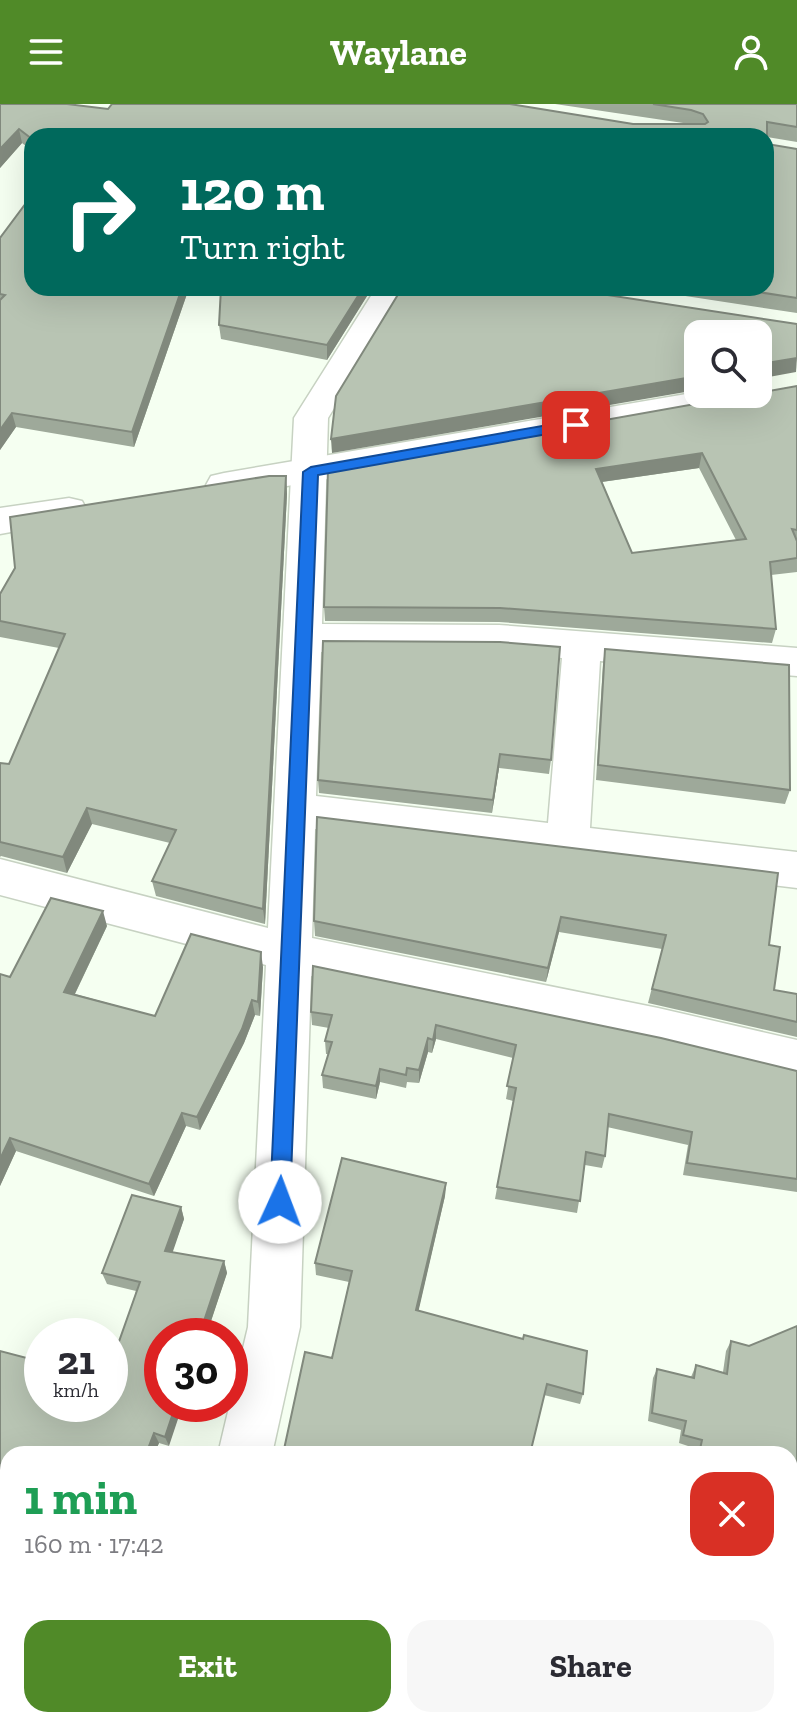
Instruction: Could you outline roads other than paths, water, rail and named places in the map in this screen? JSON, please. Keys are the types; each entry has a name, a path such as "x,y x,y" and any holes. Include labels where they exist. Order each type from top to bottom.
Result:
{"street":[{"path":"247,1446 274,1327 311,418 387,296"},
{"path":"187,491 684,406"},
{"path":"0,523 94,506"},
{"path":"304,638 499,639 797,662"},
{"path":"568,843 582,646"},
{"path":"297,810 797,870"},
{"path":"0,877 291,953 658,1028 797,1061"}]}
